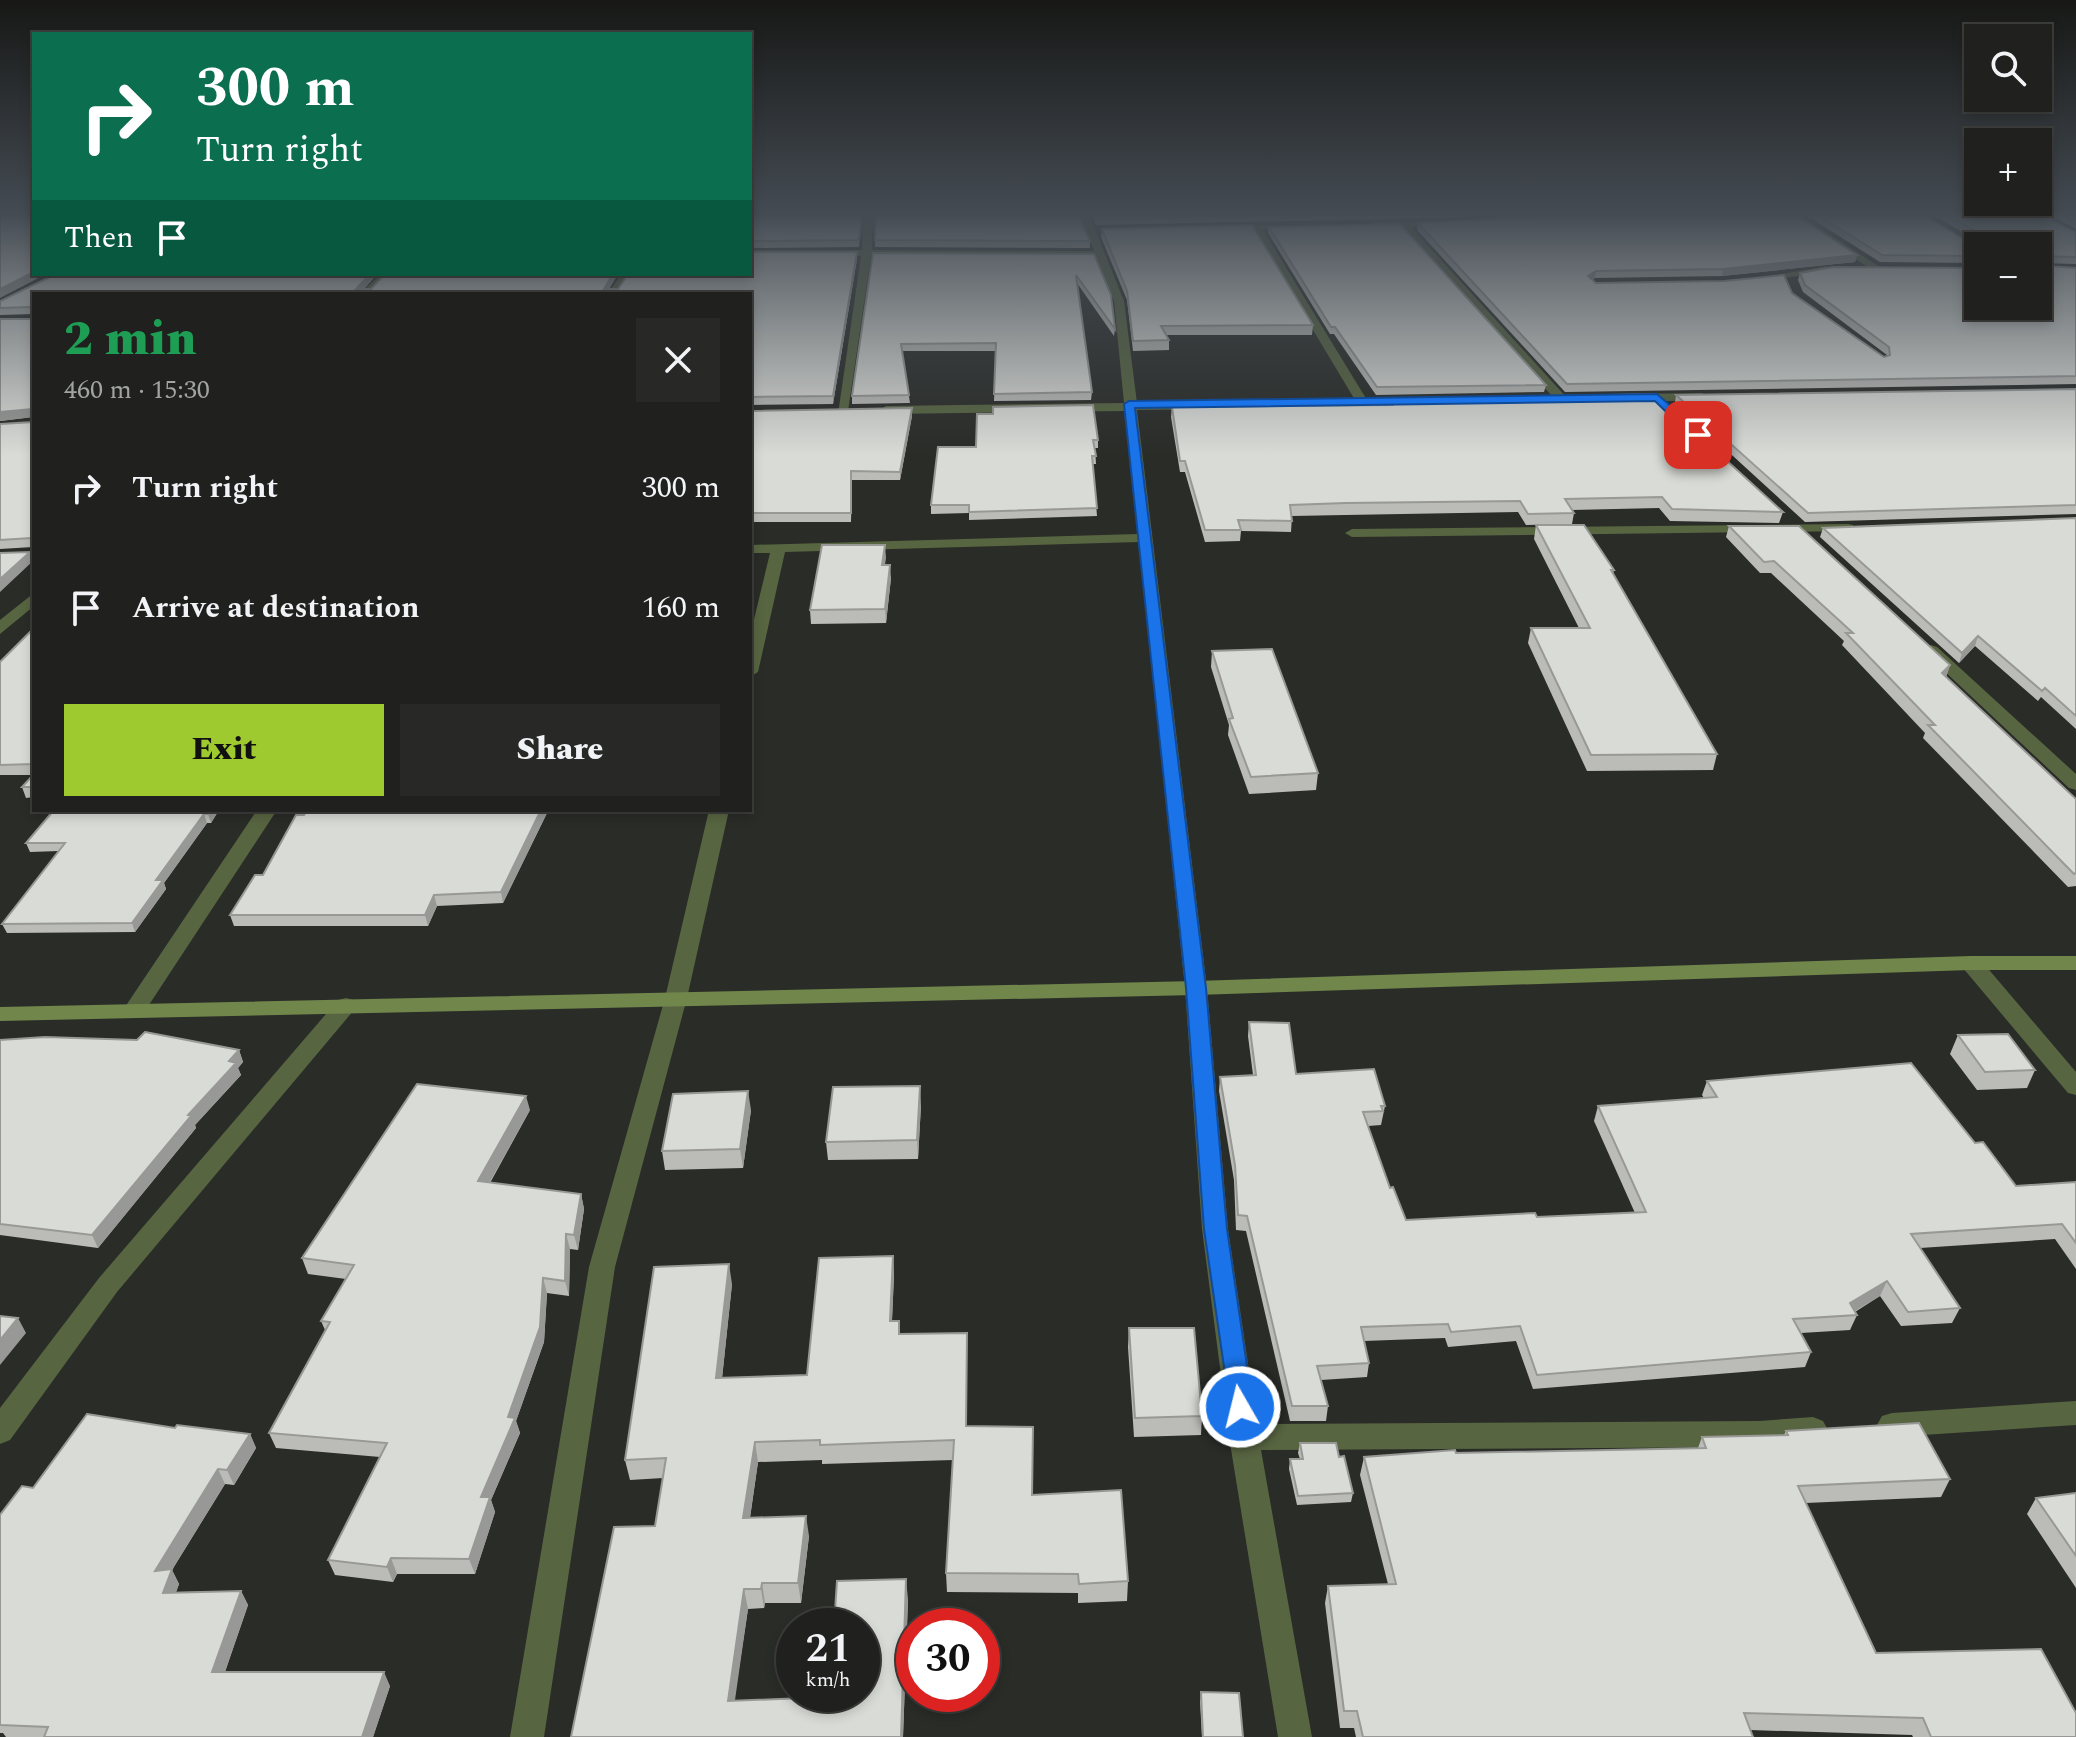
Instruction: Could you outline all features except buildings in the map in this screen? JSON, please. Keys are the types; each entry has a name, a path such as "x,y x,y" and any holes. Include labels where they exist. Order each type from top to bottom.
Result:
{"street":[{"path":"842,411 861,293"},
{"path":"1116,293 1196,988 1215,1229 1244,1437 1295,1737"},
{"path":"1296,293 1363,403"},
{"path":"1465,293 1563,401"},
{"path":"1626,399 1719,397"},
{"path":"1657,398 1679,418"},
{"path":"1547,401 1579,400"},
{"path":"874,410 1129,404 1425,403"},
{"path":"827,411 858,410"},
{"path":"1777,509 1804,535"},
{"path":"1352,533 1804,535 1860,527"},
{"path":"752,549 1143,538"},
{"path":"752,663 778,549"},
{"path":"0,629 32,600"},
{"path":"1916,636 2076,784"},
{"path":"133,1012 266,812"},
{"path":"527,1737 602,1267 676,998 719,812"},
{"path":"1971,963 2076,1087"},
{"path":"0,1014 1196,988 1971,963 2076,963"},
{"path":"0,1431 108,1285 346,1005"},
{"path":"1870,1427 2076,1413"},
{"path":"1244,1437 1759,1434 1839,1429"}],"route":[{"path":"1240,1407 1215,1229 1196,988 1129,404 1657,398 1698,435"}]}
